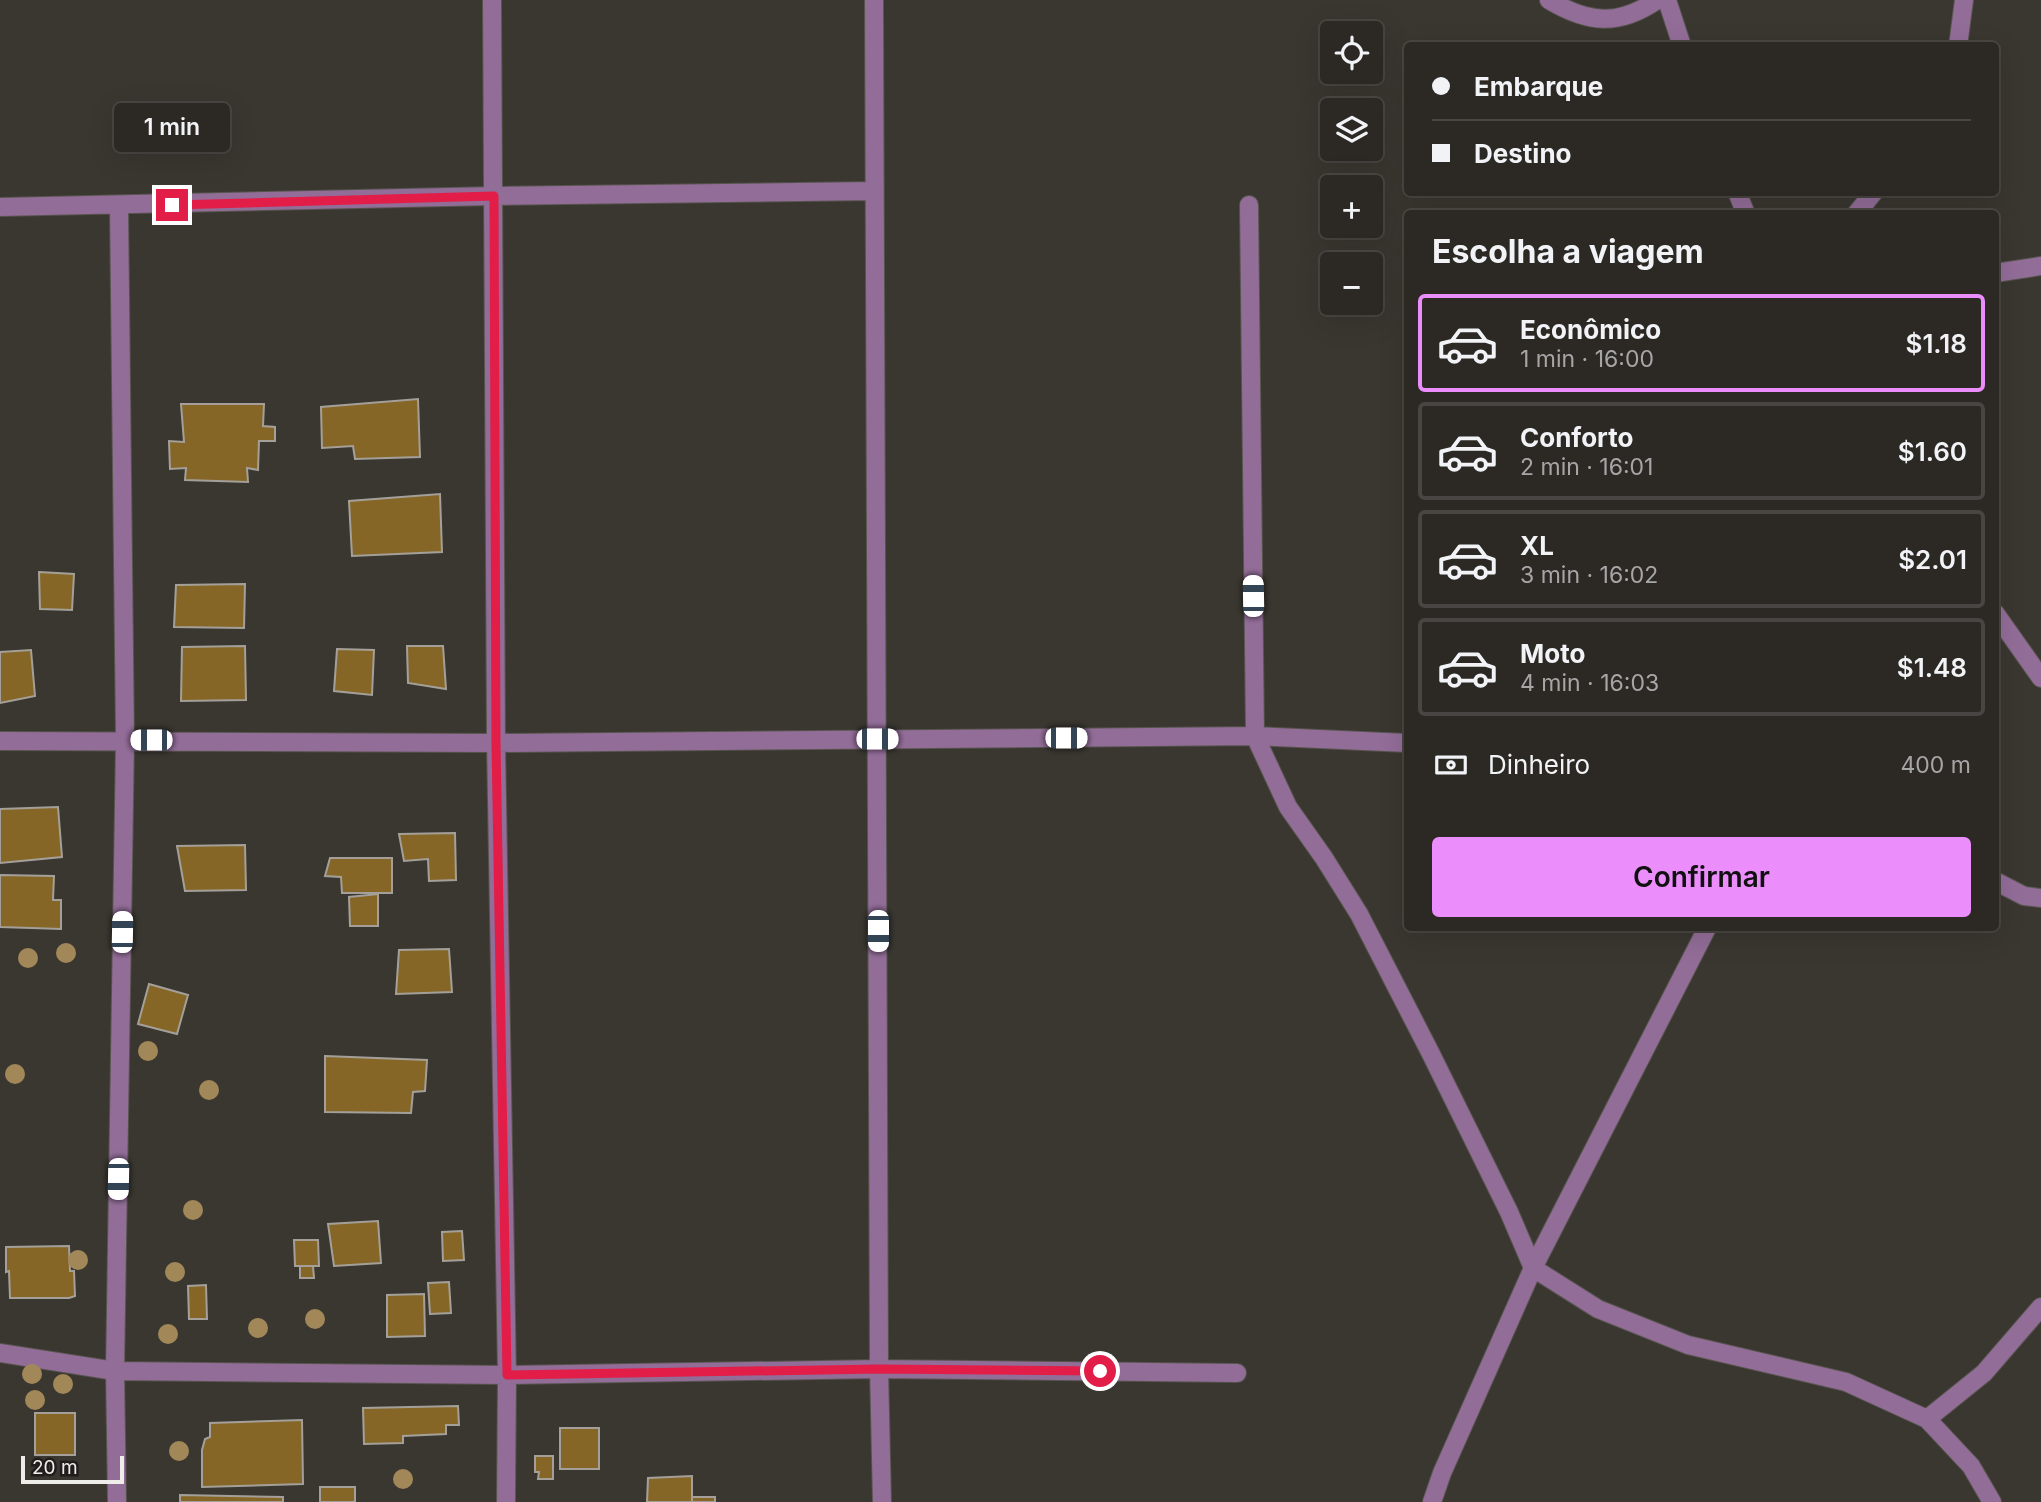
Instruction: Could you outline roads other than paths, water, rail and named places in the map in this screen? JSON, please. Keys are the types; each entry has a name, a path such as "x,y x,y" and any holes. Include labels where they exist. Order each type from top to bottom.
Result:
{"street":[{"path":"492,0 496,743 507,1375 506,1502"},
{"path":"874,0 879,1369 882,1502"},
{"path":"1549,0 1566,10 1600,20 1636,14 1657,0"},
{"path":"1667,0 1681,42"},
{"path":"1959,42 1964,0"},
{"path":"0,207 874,191"},
{"path":"1859,210 1871,196"},
{"path":"1249,205 1255,736 1288,807 1359,914 1432,1054 1534,1268 1598,1309 1688,1345 1846,1382 1927,1419 1971,1466 1992,1502"},
{"path":"117,1502 115,1371 125,740 119,206"},
{"path":"1999,272 2041,266"},
{"path":"1999,619 2041,678"},
{"path":"0,741 496,743 1255,736 1404,743"},
{"path":"1999,883 2024,896 2041,898"},
{"path":"1432,1502 1442,1473 1534,1268 1705,931"},
{"path":"1927,1419 1984,1373 2041,1307"},
{"path":"0,1353 115,1371 507,1375 879,1369 1237,1373"}]}
